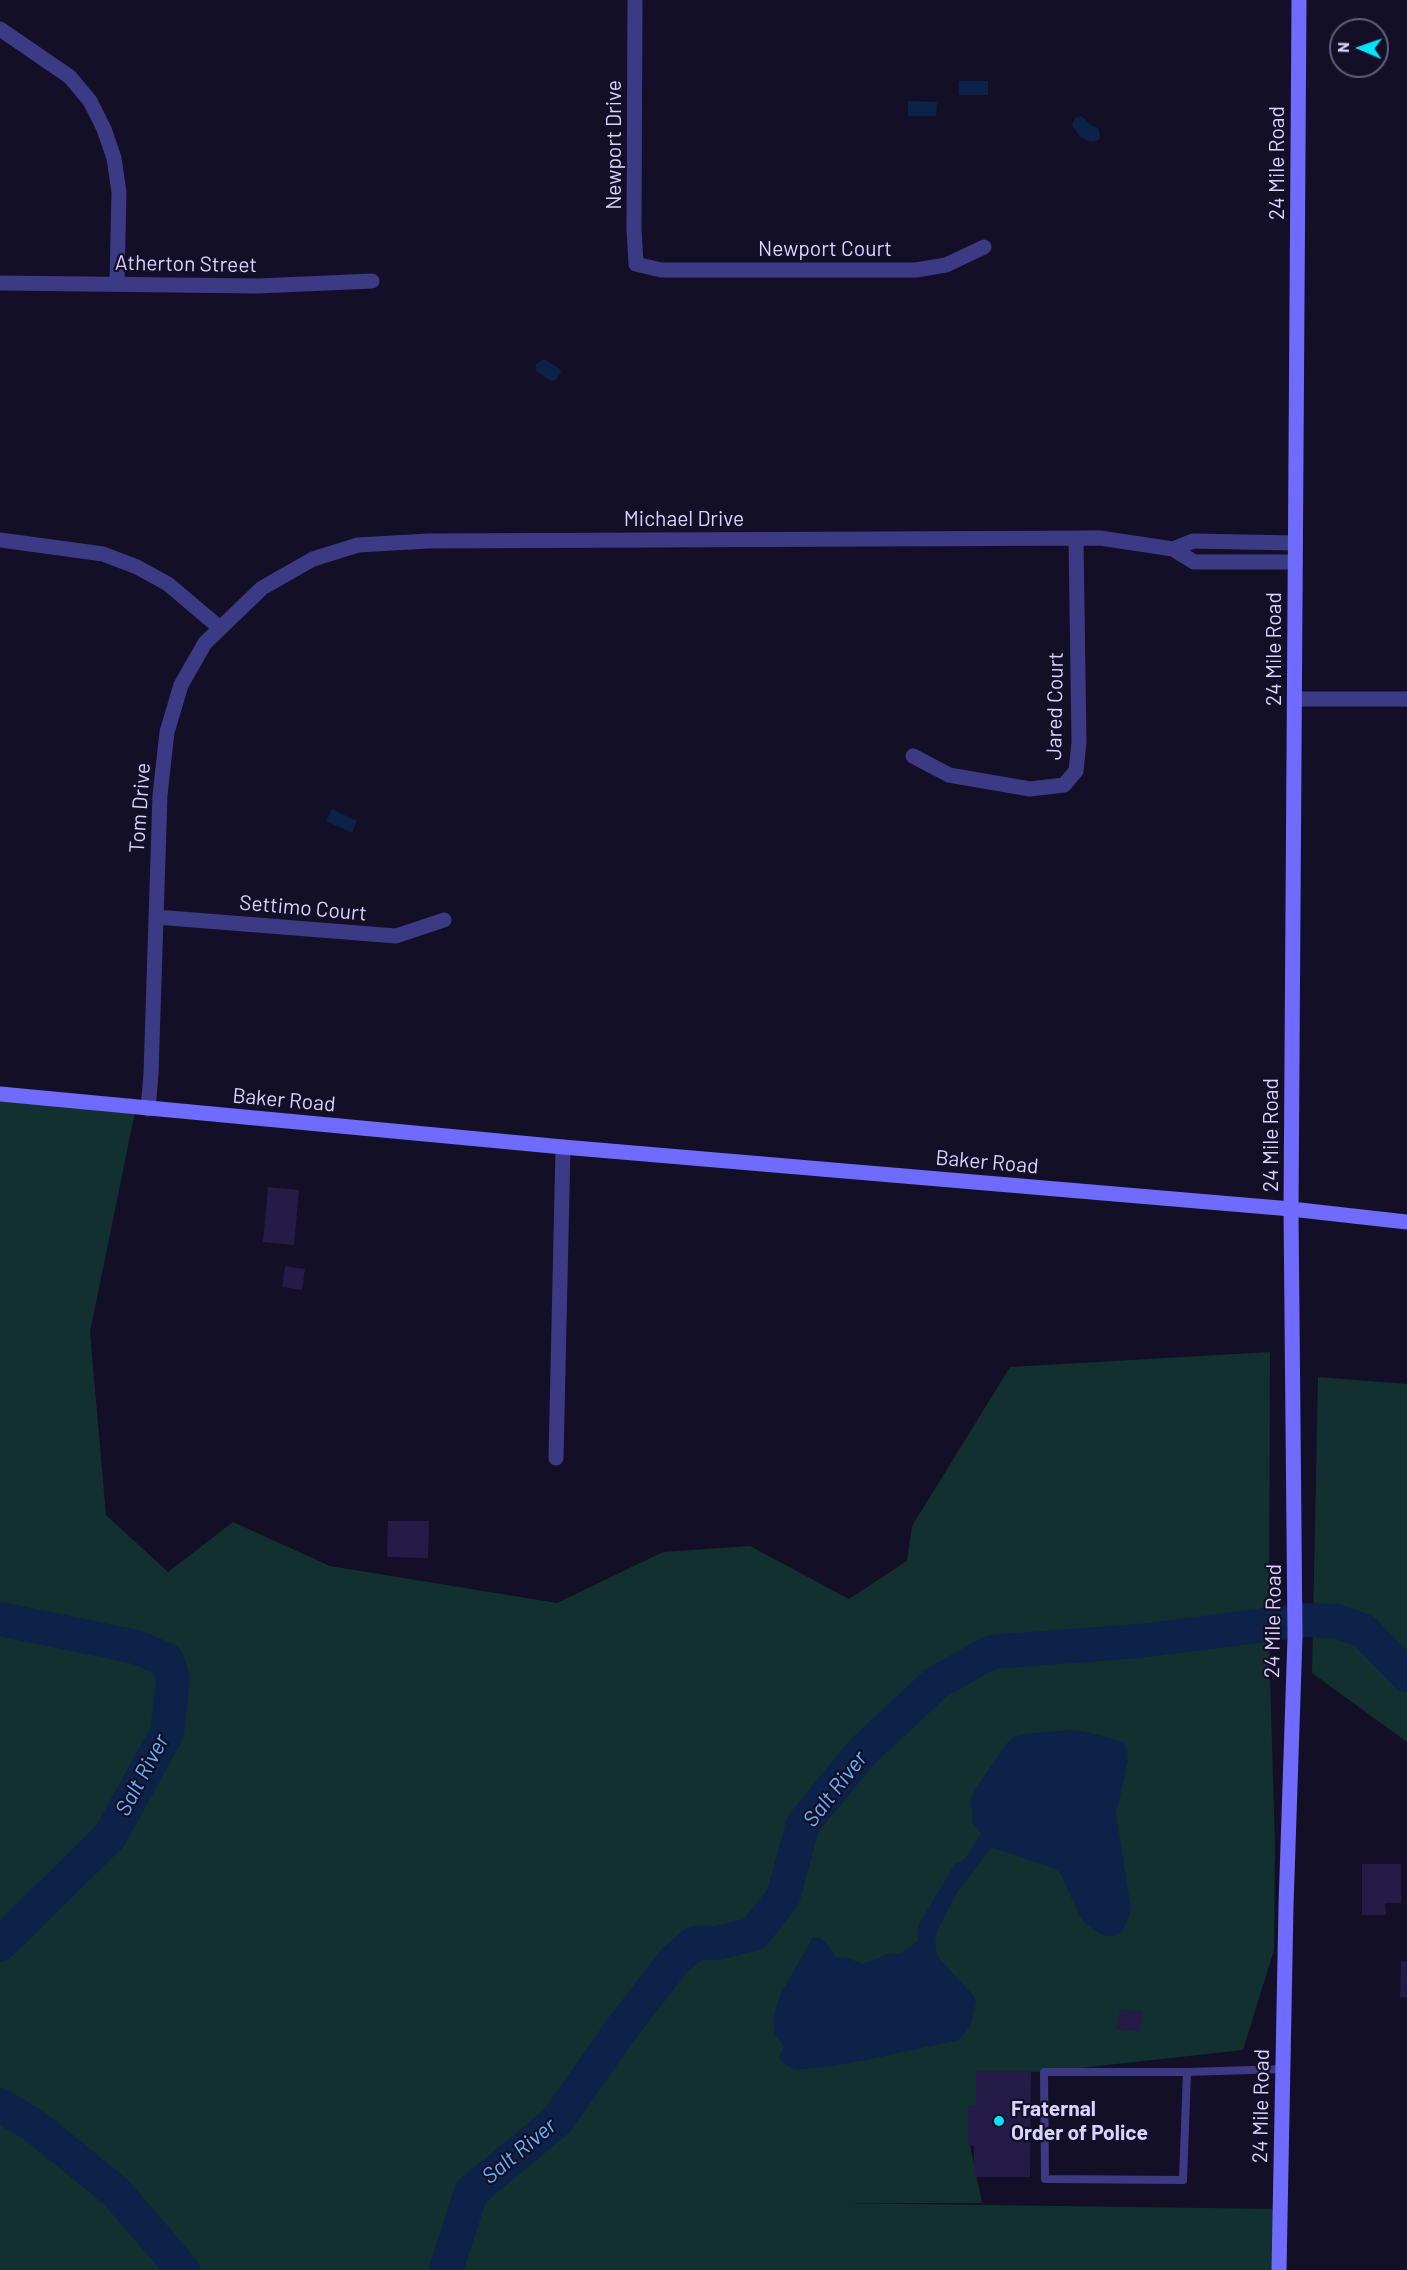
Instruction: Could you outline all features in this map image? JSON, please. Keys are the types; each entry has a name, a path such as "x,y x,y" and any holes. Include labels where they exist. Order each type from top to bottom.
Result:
{"street":[{"name":"Newport Drive","path":"635,0 634,229 636,264 661,270"},
{"name":"24 Mile Road","path":"1279,2270 1295,1637 1291,1209 1299,0"},
{"path":"0,29 70,76 90,101 104,129 114,158 120,192 117,283"},
{"name":"Newport Court","path":"661,270 916,270 946,265 984,247"},
{"name":"Atherton Street","path":"0,283 258,286 372,281"},
{"name":"Michael Drive","path":"220,628 262,588 313,559 358,545 428,541 1100,538 1173,549 1194,562 1294,562"},
{"name":"Jared Court","path":"913,756 950,775 1030,789 1064,785 1076,771 1079,742 1076,539"},
{"path":"0,540 103,554 137,567 168,584 220,628"},
{"name":"Michael Drive","path":"1173,549 1193,542 1295,543"},
{"name":"Tom Drive","path":"148,1109 160,795 167,732 181,685 205,643 220,628"},
{"path":"1295,699 1407,699"},
{"name":"Settimo Court","path":"156,917 396,936 444,920"},
{"name":"Baker Road","path":"0,1094 563,1148 1291,1209 1407,1222"},
{"path":"556,1458 563,1148"}],"lane":[{"path":"1187,2072 1184,2180 1045,2179 1044,2072 1283,2069"}],"green space":[{"path":"0,1092 136,1107 90,1332 106,1515 168,1572 233,1522 330,1566 557,1603 663,1552 750,1546 849,1599 907,1561 912,1526 1010,1367 1270,1352 1269,1641 1275,1846 1274,1950 1243,2050 1044,2072 976,2071 976,2106 968,2106 968,2135 982,2203 842,2203 1280,2209 1279,2270 0,2270"},
{"path":"1318,1377 1407,1384 1407,1742 1312,1673"}],"water":[{"path":"959,81 988,81 988,95 959,95"},
{"path":"908,101 937,102 936,116 908,116"},
{"path":"1082,116 1090,125 1099,129 1100,138 1097,141 1091,142 1080,137 1072,125 1075,118"},
{"path":"544,359 560,369 561,372 556,380 551,381 536,371 536,364"},
{"path":"332,809 357,821 352,833 326,821"},
{"path":"1071,1730 1124,1742 1127,1751 1128,1761 1116,1814 1131,1910 1123,1931 1114,1936 1104,1936 1086,1924 1080,1917 1061,1874 1055,1869 992,1847 958,1891 937,1931 935,1944 938,1957 973,1995 976,2002 971,2023 965,2033 958,2040 832,2066 796,2070 786,2065 779,2058 784,2046 775,2035 773,2021 781,1993 813,1937 821,1938 835,1957 847,1958 863,1964 888,1954 899,1954 918,1941 917,1931 920,1922 955,1864 962,1862 981,1834 973,1823 970,1800 1007,1743 1022,1734"}],"building":[{"path":"268,1187 299,1190 294,1245 263,1242"},
{"path":"285,1266 305,1269 302,1290 282,1287"},
{"path":"388,1521 429,1521 428,1558 387,1557"},
{"path":"1362,1864 1401,1864 1401,1903 1385,1903 1386,1915 1362,1915"},
{"path":"1401,1961 1407,1962 1407,1998 1400,1997"},
{"path":"1120,2010 1143,2011 1140,2032 1116,2029"},
{"name":"Fraternal Order of Police","path":"976,2071 1031,2071 1030,2177 974,2177 974,2146 968,2146 968,2106 976,2106"}],"waterway":[{"name":"Salt River","path":"0,1619 136,1647 167,1660 173,1679 167,1733 110,1836 0,1944"},
{"name":"Salt River","path":"446,2270 471,2192 557,2121 620,2031 674,1961 695,1943 717,1943 754,1934 783,1897 803,1824 862,1752 936,1683 991,1652 1139,1641 1305,1620 1337,1621 1364,1631 1407,1675"},
{"name":"Salt River","path":"0,2105 36,2127 116,2192 183,2270"}],"place":[{"name":"Fraternal Order of Police","path":"999,2121"}]}
